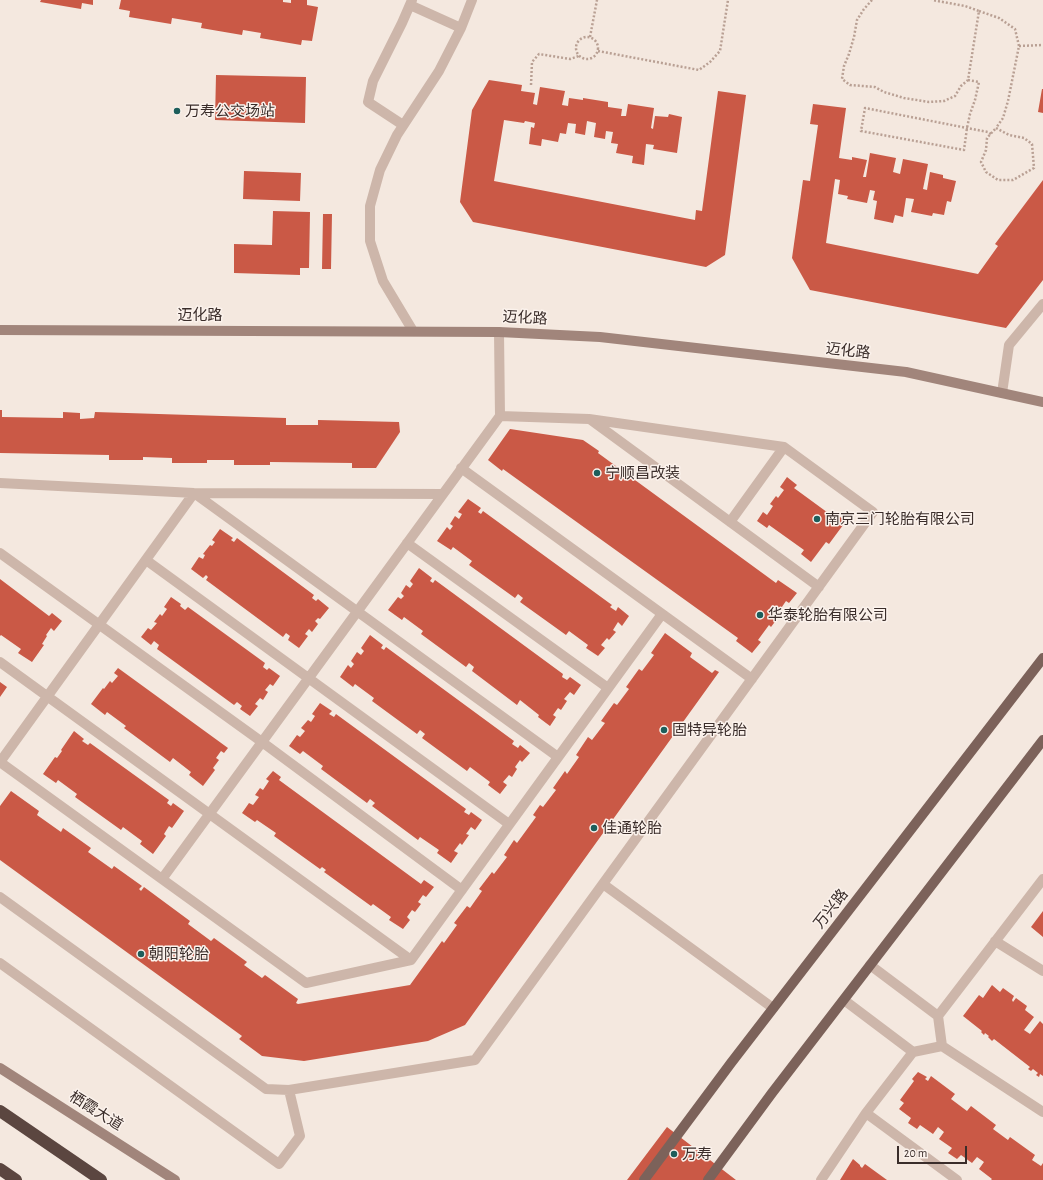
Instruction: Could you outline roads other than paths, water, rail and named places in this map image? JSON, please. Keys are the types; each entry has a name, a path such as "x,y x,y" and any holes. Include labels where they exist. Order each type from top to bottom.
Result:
{"highway":[{"path":"0,1111 101,1180"},
{"path":"0,1169 16,1180"}],"main road":[{"name":"万兴路","path":"644,1180 726,1069 1043,658"},
{"path":"708,1180 767,1100 1043,740"}],"street":[{"name":"迈化路","path":"0,330 499,332 600,337 906,372 1043,402"},
{"name":"栖霞大道","path":"0,1068 175,1180"}],"lane":[{"path":"413,331 383,281 370,241 370,206 380,170 397,135 439,71 461,28 472,0"},
{"path":"403,125 368,102 373,81 411,2 461,28"},
{"path":"1002,393 1009,345 1043,304"},
{"path":"162,879 500,416 499,332"},
{"path":"0,897 266,1089 289,1090 475,1060 873,512 784,447 589,419 500,416"},
{"path":"589,419 818,587"},
{"path":"730,522 784,447"},
{"path":"461,468 752,679"},
{"path":"0,483 194,493 442,494"},
{"path":"194,493 0,762 306,982 411,960 662,614"},
{"path":"194,493 558,757"},
{"path":"407,543 608,688"},
{"path":"0,553 262,742 462,890"},
{"path":"146,560 509,824"},
{"path":"0,662 411,960"},
{"path":"942,1046 938,1016 1043,878"},
{"path":"603,884 773,1008"},
{"path":"995,941 1043,971"},
{"path":"0,963 279,1164 300,1136 289,1090"},
{"path":"870,965 938,1016"},
{"path":"844,1000 913,1052"},
{"path":"821,1180 866,1114 913,1052 942,1046 1043,1112"},
{"path":"866,1114 956,1180"}],"place":[{"name":"万寿公交场站","path":"177,111"},
{"name":"宁顺昌改装","path":"597,473"},
{"name":"南京三门轮胎有限公司","path":"817,519"},
{"name":"华泰轮胎有限公司","path":"760,615"},
{"name":"固特异轮胎","path":"664,730"},
{"name":"佳通轮胎","path":"594,828"},
{"name":"朝阳轮胎","path":"141,954"},
{"name":"万寿","path":"674,1154"}]}
